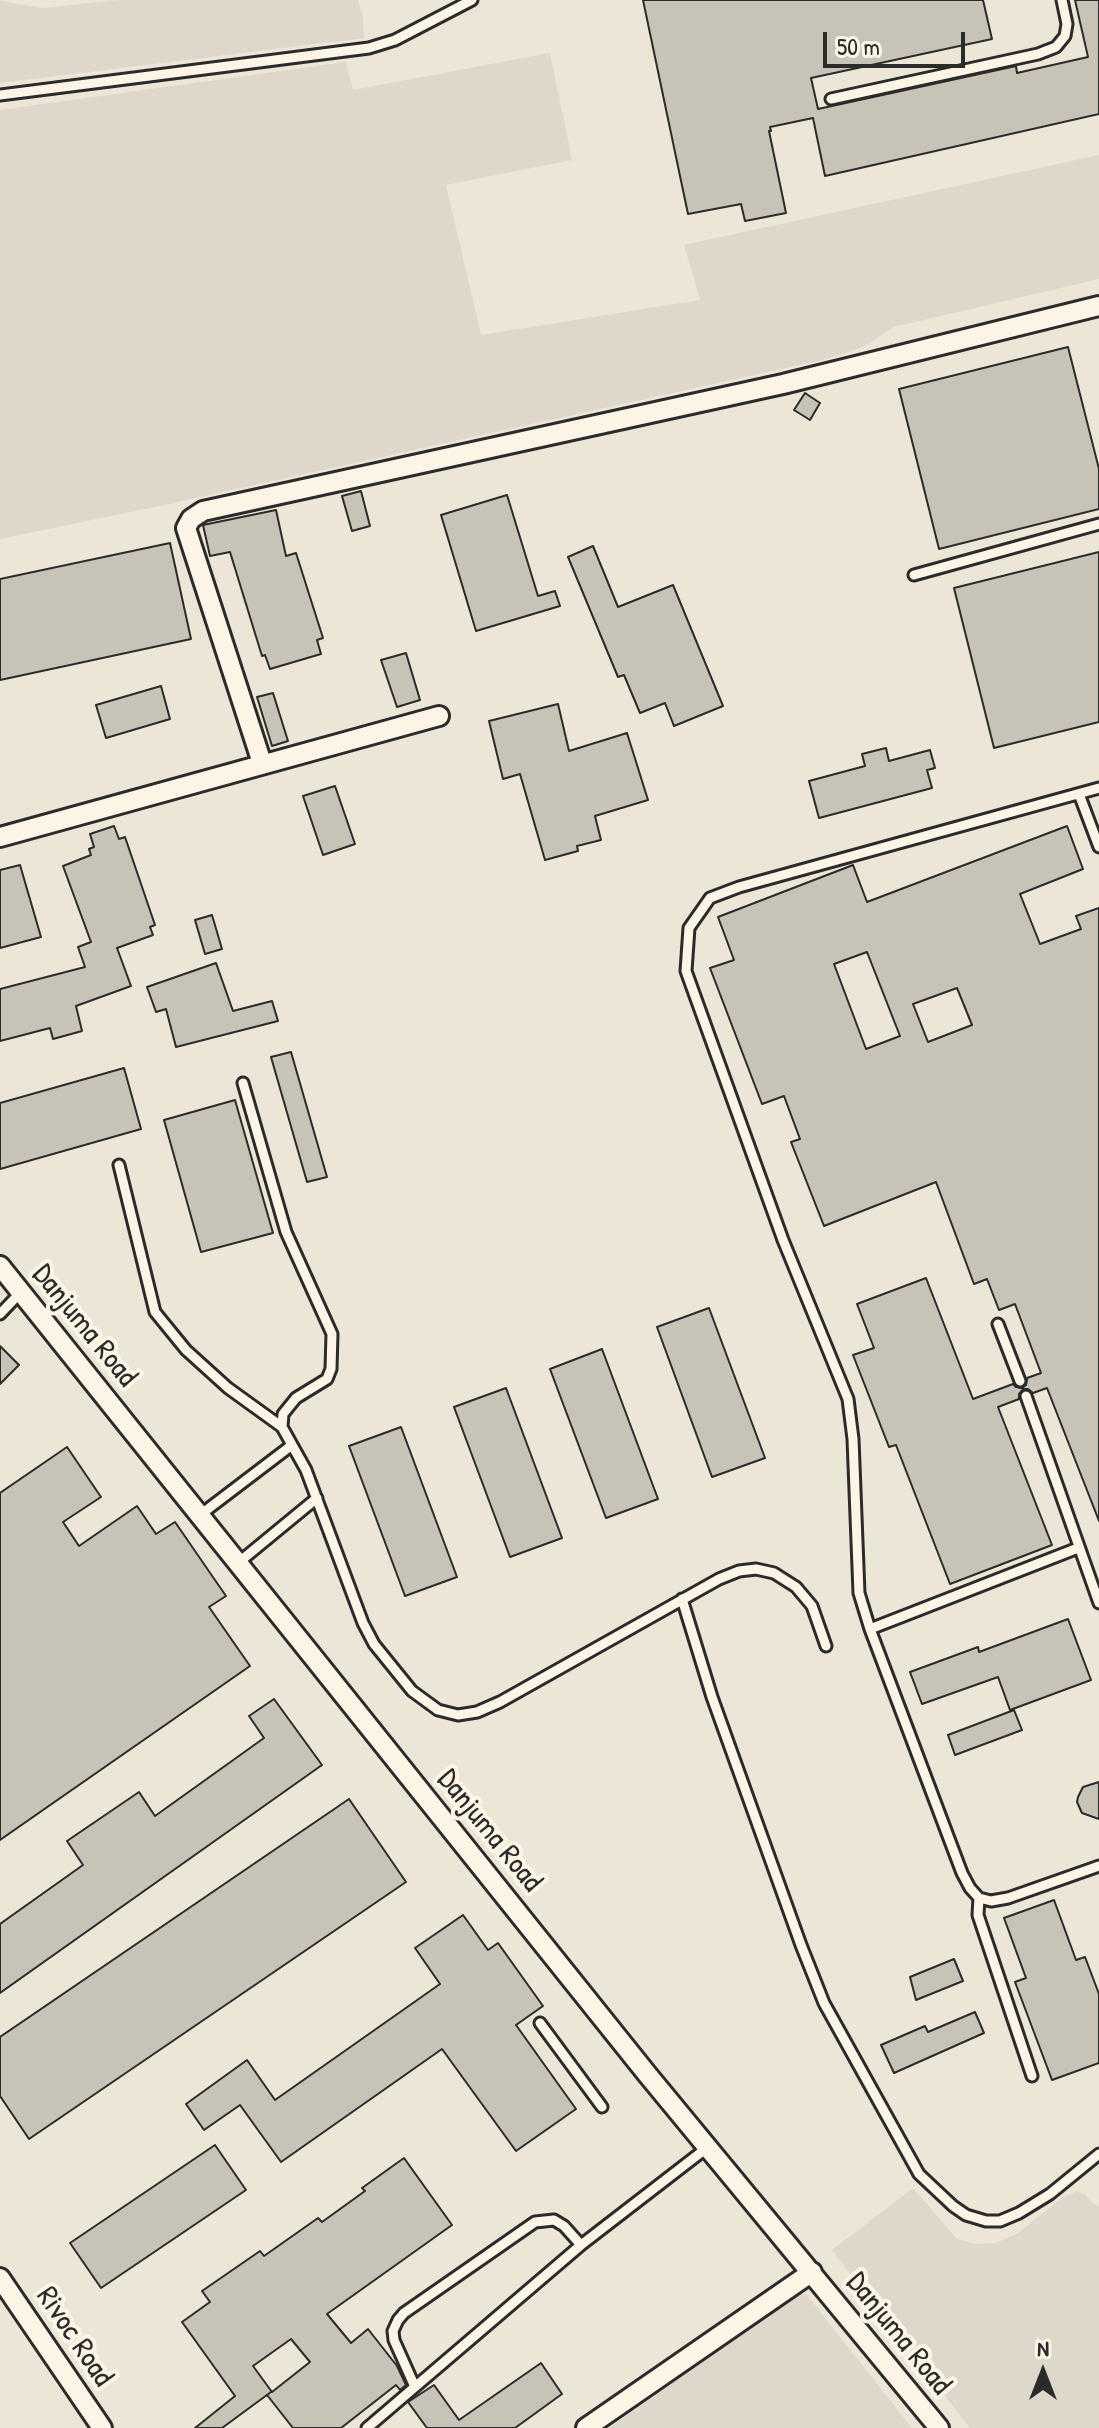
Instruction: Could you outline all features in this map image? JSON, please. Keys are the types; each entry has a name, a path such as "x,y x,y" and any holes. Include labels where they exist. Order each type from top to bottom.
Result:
{"street":[{"path":"262,763 186,528 191,519 203,511 783,384 1099,306"},
{"path":"0,837 439,716"},
{"name":"Danjuma Road","path":"0,1266 708,2147 939,2428"},
{"path":"586,2428 812,2272"},
{"name":"Rivoc Road","path":"0,2278 99,2427"}],"lane":[{"path":"0,95 369,48 395,40 472,0"},
{"path":"831,99 1047,51 1056,47 1065,36 1067,24 1062,0"},
{"path":"914,575 1099,524"},
{"path":"1099,788 739,887 710,898 689,928 686,971 783,1240 848,1399 853,1439 859,1593 962,1873 979,1898 991,1901 1099,1866"},
{"path":"1079,794 1099,847"},
{"path":"243,1083 286,1232 332,1334 331,1369 327,1379 296,1398 283,1414 282,1427"},
{"path":"119,1165 155,1312 186,1350 228,1388 282,1427 306,1470 363,1623 374,1644 412,1691 438,1710 458,1715 477,1712 500,1702 682,1599 739,1571 756,1569 774,1573 796,1587 812,1606 826,1646"},
{"path":"0,1314 21,1292"},
{"path":"998,1324 1020,1381"},
{"path":"1026,1396 1099,1603"},
{"path":"200,1515 292,1445"},
{"path":"238,1563 317,1498"},
{"path":"870,1629 1078,1548"},
{"path":"682,1599 712,1697 824,2003 919,2174 966,2215 986,2221 1000,2221 1050,2194 1099,2154"},
{"path":"979,1898 978,1915 1032,2076"},
{"path":"540,2023 602,2107"},
{"path":"367,2428 581,2245 708,2147"},
{"path":"415,2387 394,2340 393,2331 404,2313 535,2222 554,2220 581,2245"}],"shaded area":[{"path":"0,0 1099,0 1099,2428 0,2428"},
{"path":"118,0 358,0 364,38 0,83 0,1 43,8"},
{"path":"550,53 572,160 446,185 481,335 700,300 684,245 1099,155 1099,279 894,327 863,347 827,359 0,539 0,110 346,62 353,90"},
{"path":"913,2188 957,2239 976,2244 996,2243 1018,2233 1063,2197 1077,2191 1099,2206 1099,2428 970,2428 832,2250"},
{"path":"806,2294 912,2428 609,2428 799,2295"}],"building":[{"path":"643,0 983,0 992,39 811,78 818,109 1016,66 1017,73 1088,57 1075,0 1099,0 1099,114 825,176 813,118 770,127 786,213 745,221 741,204 688,214"},
{"path":"1068,347 1099,469 1099,509 939,549 899,389"},
{"path":"805,393 820,403 810,420 794,410"},
{"path":"361,491 370,526 352,531 342,496"},
{"path":"507,495 538,596 555,591 560,606 476,631 441,515"},
{"path":"276,510 286,556 296,553 323,638 317,640 321,654 270,669 265,655 262,656 230,552 210,556 203,525"},
{"path":"170,543 191,639 0,680 0,579"},
{"path":"593,546 618,607 673,585 723,706 674,726 665,703 640,713 624,675 618,677 568,557"},
{"path":"1099,552 1099,722 994,748 954,588"},
{"path":"406,653 420,700 397,707 381,660"},
{"path":"161,686 170,719 106,738 96,705"},
{"path":"273,693 288,741 272,746 257,697"},
{"path":"558,704 569,751 627,733 648,800 595,816 601,840 577,846 578,851 545,860 520,774 503,779 489,721"},
{"path":"886,748 889,761 930,750 935,768 927,770 932,788 819,818 809,781 865,766 862,754"},
{"path":"335,786 355,844 323,855 303,796"},
{"path":"114,826 119,839 125,837 155,925 150,927 153,935 117,948 131,986 76,1006 82,1031 53,1039 50,1028 0,1041 0,989 85,967 78,947 91,942 63,866 91,855 89,849 94,847 90,834"},
{"path":"1067,826 1083,869 1020,894 1040,944 1081,929 1076,916 1099,908 1099,1521 1047,1388 1033,1393 1023,1389 1019,1399 998,1407 1052,1545 950,1584 896,1445 889,1447 853,1355 874,1348 857,1304 926,1278 973,1399 1013,1384 1022,1388 1027,1378 1041,1373 1015,1304 999,1310 987,1279 974,1284 936,1182 824,1226 791,1142 800,1139 784,1096 762,1104 710,968 734,960 718,917 853,865 867,902","holes":["867,952 900,1036 866,1049 834,964","957,988 972,1025 928,1042 913,1004"]},
{"path":"20,865 41,937 0,948 0,870"},
{"path":"212,915 222,949 205,954 195,920"},
{"path":"216,963 233,1011 272,1001 278,1021 176,1047 166,1009 156,1012 147,987"},
{"path":"291,1052 327,1177 307,1182 271,1057"},
{"path":"124,1068 141,1129 0,1169 0,1103"},
{"path":"235,1100 273,1233 201,1252 164,1120"},
{"path":"709,1308 765,1458 712,1477 657,1327"},
{"path":"0,1346 19,1365 0,1384"},
{"path":"602,1349 658,1499 606,1518 550,1369"},
{"path":"506,1388 562,1538 510,1557 454,1407"},
{"path":"401,1427 457,1577 405,1596 349,1446"},
{"path":"67,1447 101,1497 63,1522 79,1546 137,1506 156,1534 175,1522 226,1596 209,1607 250,1666 0,1840 0,1493"},
{"path":"1068,1619 1091,1680 1010,1710 998,1677 922,1704 910,1672 978,1647 979,1652"},
{"path":"274,1699 322,1765 0,1993 0,1924 83,1865 67,1841 139,1792 155,1816 264,1738 249,1716"},
{"path":"1014,1710 1022,1730 955,1755 948,1735"},
{"path":"1099,1782 1099,1819 1082,1813 1077,1802 1083,1787"},
{"path":"349,1799 406,1882 29,2139 0,2096 0,2037"},
{"path":"1054,1900 1076,1960 1085,1957 1099,1994 1099,2063 1052,2080 1015,1982 1026,1978 1004,1918"},
{"path":"463,1915 488,1950 498,1943 543,2006 516,2025 576,2109 516,2151 442,2049 281,2162 240,2105 204,2130 186,2104 247,2060 275,2100 440,1984 415,1948"},
{"path":"954,1959 963,1981 916,2000 910,1977"},
{"path":"975,2012 984,2033 894,2073 881,2045 925,2026 928,2032"},
{"path":"215,2145 246,2190 101,2288 70,2243"},
{"path":"404,2158 452,2225 327,2314 351,2343 368,2329 397,2366 406,2385 400,2390 396,2385 341,2428 293,2428 267,2395 271,2392 222,2428 195,2428 235,2396 182,2322 210,2302 202,2291 260,2251 264,2256 318,2218 322,2222 365,2191 362,2188","holes":["291,2339 310,2362 272,2392 253,2366"]},
{"path":"541,2363 562,2394 515,2428 427,2428 408,2402 434,2385 459,2420"}]}
